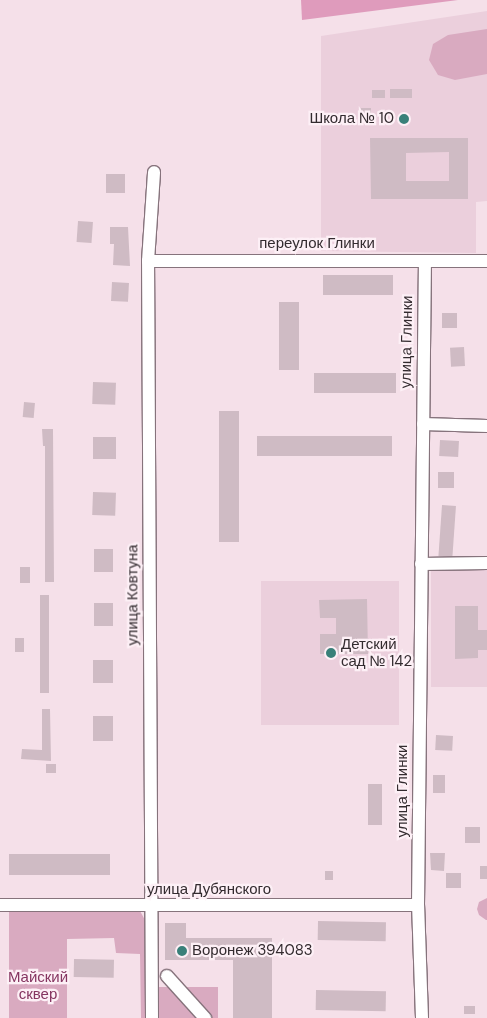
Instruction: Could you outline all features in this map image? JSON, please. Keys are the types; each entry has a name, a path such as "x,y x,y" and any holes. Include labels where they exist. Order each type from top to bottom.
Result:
{"street":[{"name":"улица Ковтуна","path":"152,1018 148,261 154,172"},
{"name":"переулок Глинки","path":"148,261 487,261"},
{"name":"улица Глинки","path":"422,1018 418,905 425,261"},
{"path":"423,424 487,426"},
{"path":"421,564 487,564"},
{"name":"улица Дубянского","path":"0,905 418,905"},
{"path":"167,976 205,1018"}],"shaded area":[{"path":"301,0 458,0 302,20"},
{"name":"Школа № 10","path":"487,11 487,201 476,202 476,253 321,251 321,36"},
{"path":"431,567 487,567 487,687 431,687"},
{"name":"Детский сад № 142","path":"261,581 399,581 399,725 261,725"}],"green space":[{"path":"487,29 487,74 455,80 438,75 429,60 433,44 448,35"},
{"path":"487,898 486,920 479,915 477,909 479,902"},
{"name":"Майский сквер","path":"9,909 139,909 146,922 146,1018 141,1018 140,954 116,953 114,938 67,939 67,1018 9,1018"},
{"path":"159,987 218,987 218,1018 159,1018"}],"building":[{"path":"390,89 412,89 412,98 390,98"},
{"path":"372,90 385,90 385,98 372,98"},
{"path":"361,108 371,108 371,122 361,122"},
{"path":"370,138 468,138 468,199 371,199","holes":["449,152 449,181 406,181 406,153"]},
{"path":"106,174 125,174 125,193 106,193"},
{"path":"78,221 93,222 91,243 77,242"},
{"path":"110,227 128,227 130,266 113,265 114,244 110,244"},
{"path":"323,275 393,275 393,295 323,295"},
{"path":"112,282 129,283 128,302 111,301"},
{"path":"279,302 299,302 299,370 279,370"},
{"path":"442,313 457,313 457,328 442,328"},
{"path":"464,347 465,366 451,367 450,348"},
{"path":"314,373 396,373 396,393 314,393"},
{"path":"93,382 116,383 115,405 92,404"},
{"path":"24,402 35,403 34,418 23,417"},
{"path":"219,411 239,411 239,542 219,542"},
{"path":"42,429 53,429 54,582 45,582 45,446 43,446"},
{"path":"257,436 392,436 392,456 257,456"},
{"path":"93,437 116,437 116,459 93,459"},
{"path":"440,440 459,441 458,457 439,456"},
{"path":"438,472 454,472 454,488 438,488"},
{"path":"93,492 116,493 115,516 92,515"},
{"path":"442,505 456,506 452,557 438,556"},
{"path":"94,549 113,549 113,572 94,572"},
{"path":"20,567 30,567 30,583 20,583"},
{"path":"40,595 49,595 49,693 40,693"},
{"path":"367,599 368,654 320,654 320,634 336,634 336,618 320,618 319,600"},
{"path":"94,603 113,603 113,626 94,626"},
{"path":"455,606 478,606 478,630 487,630 487,650 478,650 478,658 455,659"},
{"path":"15,638 24,638 24,652 15,652"},
{"path":"93,660 113,660 113,683 93,683"},
{"path":"42,709 50,709 51,761 21,759 22,749 42,750"},
{"path":"93,716 113,716 113,741 93,741"},
{"path":"436,735 453,736 452,751 435,750"},
{"path":"46,764 56,764 56,773 46,773"},
{"path":"433,775 445,775 445,793 433,793"},
{"path":"368,784 382,784 382,825 368,825"},
{"path":"465,827 480,827 480,843 465,843"},
{"path":"430,853 445,853 444,871 431,870"},
{"path":"9,854 110,854 110,875 9,875"},
{"path":"480,866 487,866 487,879 480,879"},
{"path":"325,871 333,871 333,880 325,880"},
{"path":"446,873 461,873 461,888 446,888"},
{"path":"318,921 386,922 386,941 318,940"},
{"path":"165,923 186,923 186,938 272,938 272,1018 233,1018 233,960 165,960"},
{"path":"74,959 114,960 114,978 74,977"},
{"path":"316,990 386,991 386,1011 316,1010"},
{"path":"464,1006 475,1006 475,1014 464,1014"}],"place":[{"name":"Школа № 10","path":"404,119"},
{"name":"Детский сад № 142","path":"331,653"},
{"name":"Воронеж 394083","path":"182,951"}]}
